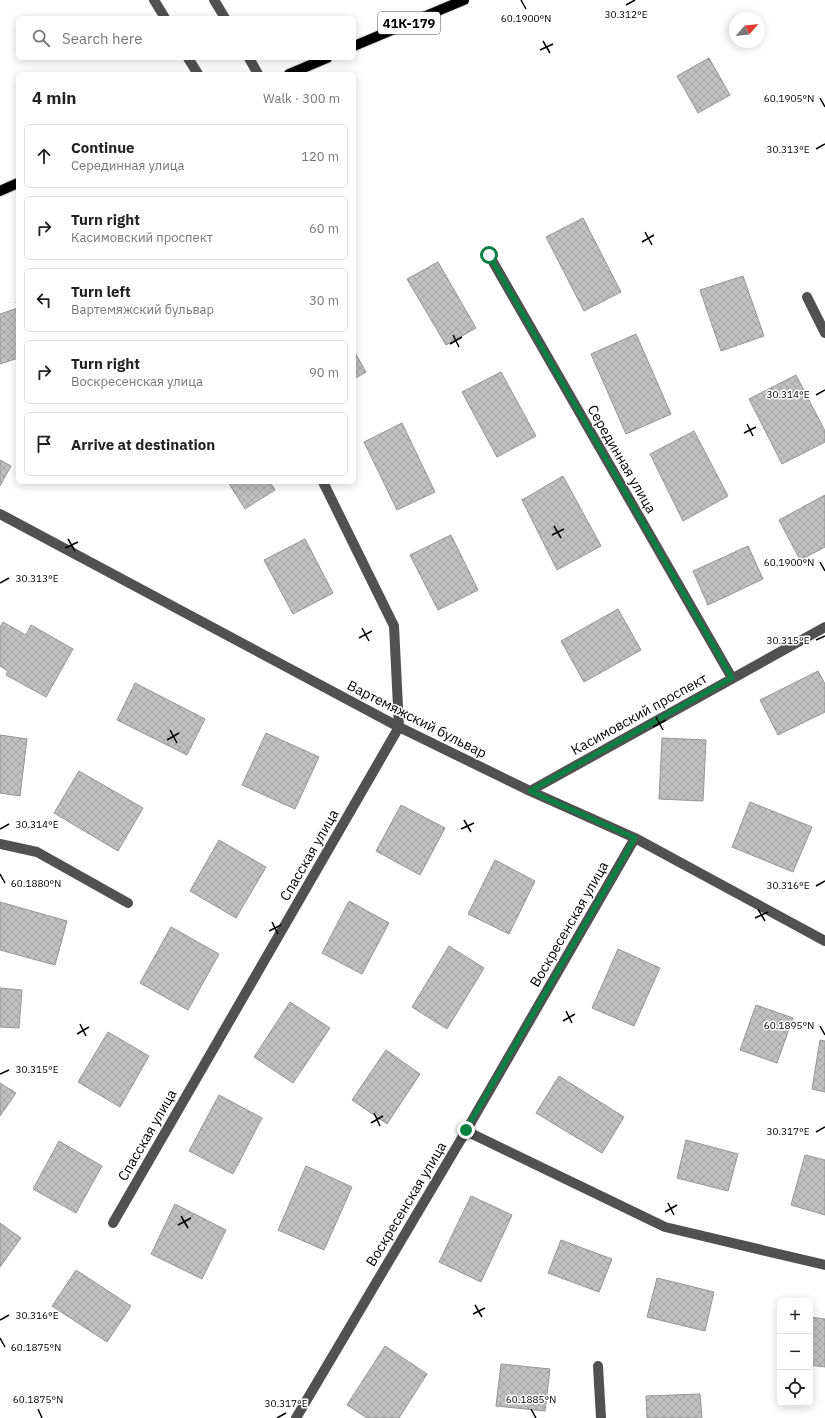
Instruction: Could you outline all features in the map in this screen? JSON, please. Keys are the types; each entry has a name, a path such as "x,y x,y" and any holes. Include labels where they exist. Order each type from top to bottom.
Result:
{"main road":[{"name":"41К-179","path":"356,45 464,0"},
{"path":"294,72 321,60"},
{"path":"0,191 16,185"}],"street":[{"path":"154,0 164,16"},
{"path":"214,0 224,16"},
{"path":"189,60 197,72"},
{"path":"250,60 257,72"},
{"name":"Серединная улица","path":"489,255 732,678"},
{"path":"807,297 825,333"},
{"path":"324,484 394,626 399,728"},
{"name":"Вартемяжский бульвар","path":"0,514 399,728 530,791 635,838 825,941"},
{"name":"Касимовский проспект","path":"530,791 825,627"},
{"name":"Спасская улица","path":"113,1223 399,728"},
{"name":"Воскресенская улица","path":"296,1418 466,1130 635,838"},
{"path":"0,844 37,852 128,903"},
{"path":"466,1130 665,1227 825,1265"},
{"path":"598,1366 601,1418"}],"building":[{"path":"709,58 730,95 698,113 677,76"},
{"path":"583,218 621,292 584,311 546,237"},
{"path":"438,262 476,328 446,345 407,279"},
{"path":"743,276 764,336 721,351 700,290"},
{"path":"16,309 16,359 0,364 0,314"},
{"path":"636,334 671,414 626,434 591,354"},
{"path":"356,354 366,372 356,378"},
{"path":"501,372 536,436 497,457 462,392"},
{"path":"796,375 825,431 825,442 782,464 749,399"},
{"path":"402,423 435,492 397,510 364,442"},
{"path":"694,431 728,496 683,521 650,454"},
{"path":"0,460 11,466 0,486"},
{"path":"563,476 601,546 557,570 522,500"},
{"path":"229,484 271,484 275,490 245,509"},
{"path":"825,495 825,547 800,560 779,520"},
{"path":"451,535 478,590 438,610 410,555"},
{"path":"305,539 333,593 293,614 264,560"},
{"path":"748,546 763,579 708,605 693,571"},
{"path":"618,609 641,650 584,682 561,641"},
{"path":"3,622 26,635 31,625 73,649 46,697 6,675 8,671 0,666 0,627"},
{"path":"818,671 825,684 825,712 778,735 760,700"},
{"path":"135,683 205,719 187,755 117,720"},
{"path":"266,733 319,757 295,809 242,785"},
{"path":"0,735 27,739 20,796 0,793"},
{"path":"662,738 706,740 703,801 659,799"},
{"path":"79,771 143,808 118,851 54,813"},
{"path":"750,802 812,827 793,872 732,847"},
{"path":"401,805 445,828 420,875 376,851"},
{"path":"219,840 266,867 236,918 190,891"},
{"path":"495,860 535,881 509,934 468,914"},
{"path":"349,901 389,923 362,974 322,953"},
{"path":"0,902 67,921 55,965 0,950"},
{"path":"171,927 219,954 188,1010 140,983"},
{"path":"449,946 484,968 447,1029 412,1007"},
{"path":"618,949 660,968 634,1026 592,1008"},
{"path":"0,988 22,990 19,1028 0,1027"},
{"path":"290,1002 330,1028 293,1083 254,1057"},
{"path":"756,1005 793,1018 777,1063 740,1050"},
{"path":"108,1032 149,1056 120,1107 78,1082"},
{"path":"820,1040 825,1041 825,1092 812,1089"},
{"path":"386,1050 420,1074 387,1124 352,1100"},
{"path":"559,1076 624,1117 602,1153 536,1113"},
{"path":"0,1083 16,1093 0,1116"},
{"path":"219,1095 262,1118 233,1174 189,1151"},
{"path":"686,1140 738,1154 728,1191 677,1178"},
{"path":"59,1141 102,1166 76,1213 33,1189"},
{"path":"805,1155 825,1160 825,1215 791,1205"},
{"path":"306,1166 352,1187 324,1250 278,1230"},
{"path":"471,1196 512,1215 481,1282 439,1262"},
{"path":"175,1204 226,1230 202,1279 151,1254"},
{"path":"0,1223 21,1238 0,1267"},
{"path":"561,1240 612,1259 599,1292 548,1273"},
{"path":"76,1270 131,1306 107,1342 52,1306"},
{"path":"657,1278 714,1292 705,1331 647,1317"},
{"path":"813,1317 825,1319 825,1367 813,1365"},
{"path":"385,1346 427,1374 399,1418 367,1418 347,1405"},
{"path":"501,1364 550,1369 545,1411 496,1406"},
{"path":"700,1394 702,1418 647,1418 646,1396"}],"route":[{"path":"466,1130 635,838 530,791 732,678 489,255"}]}
